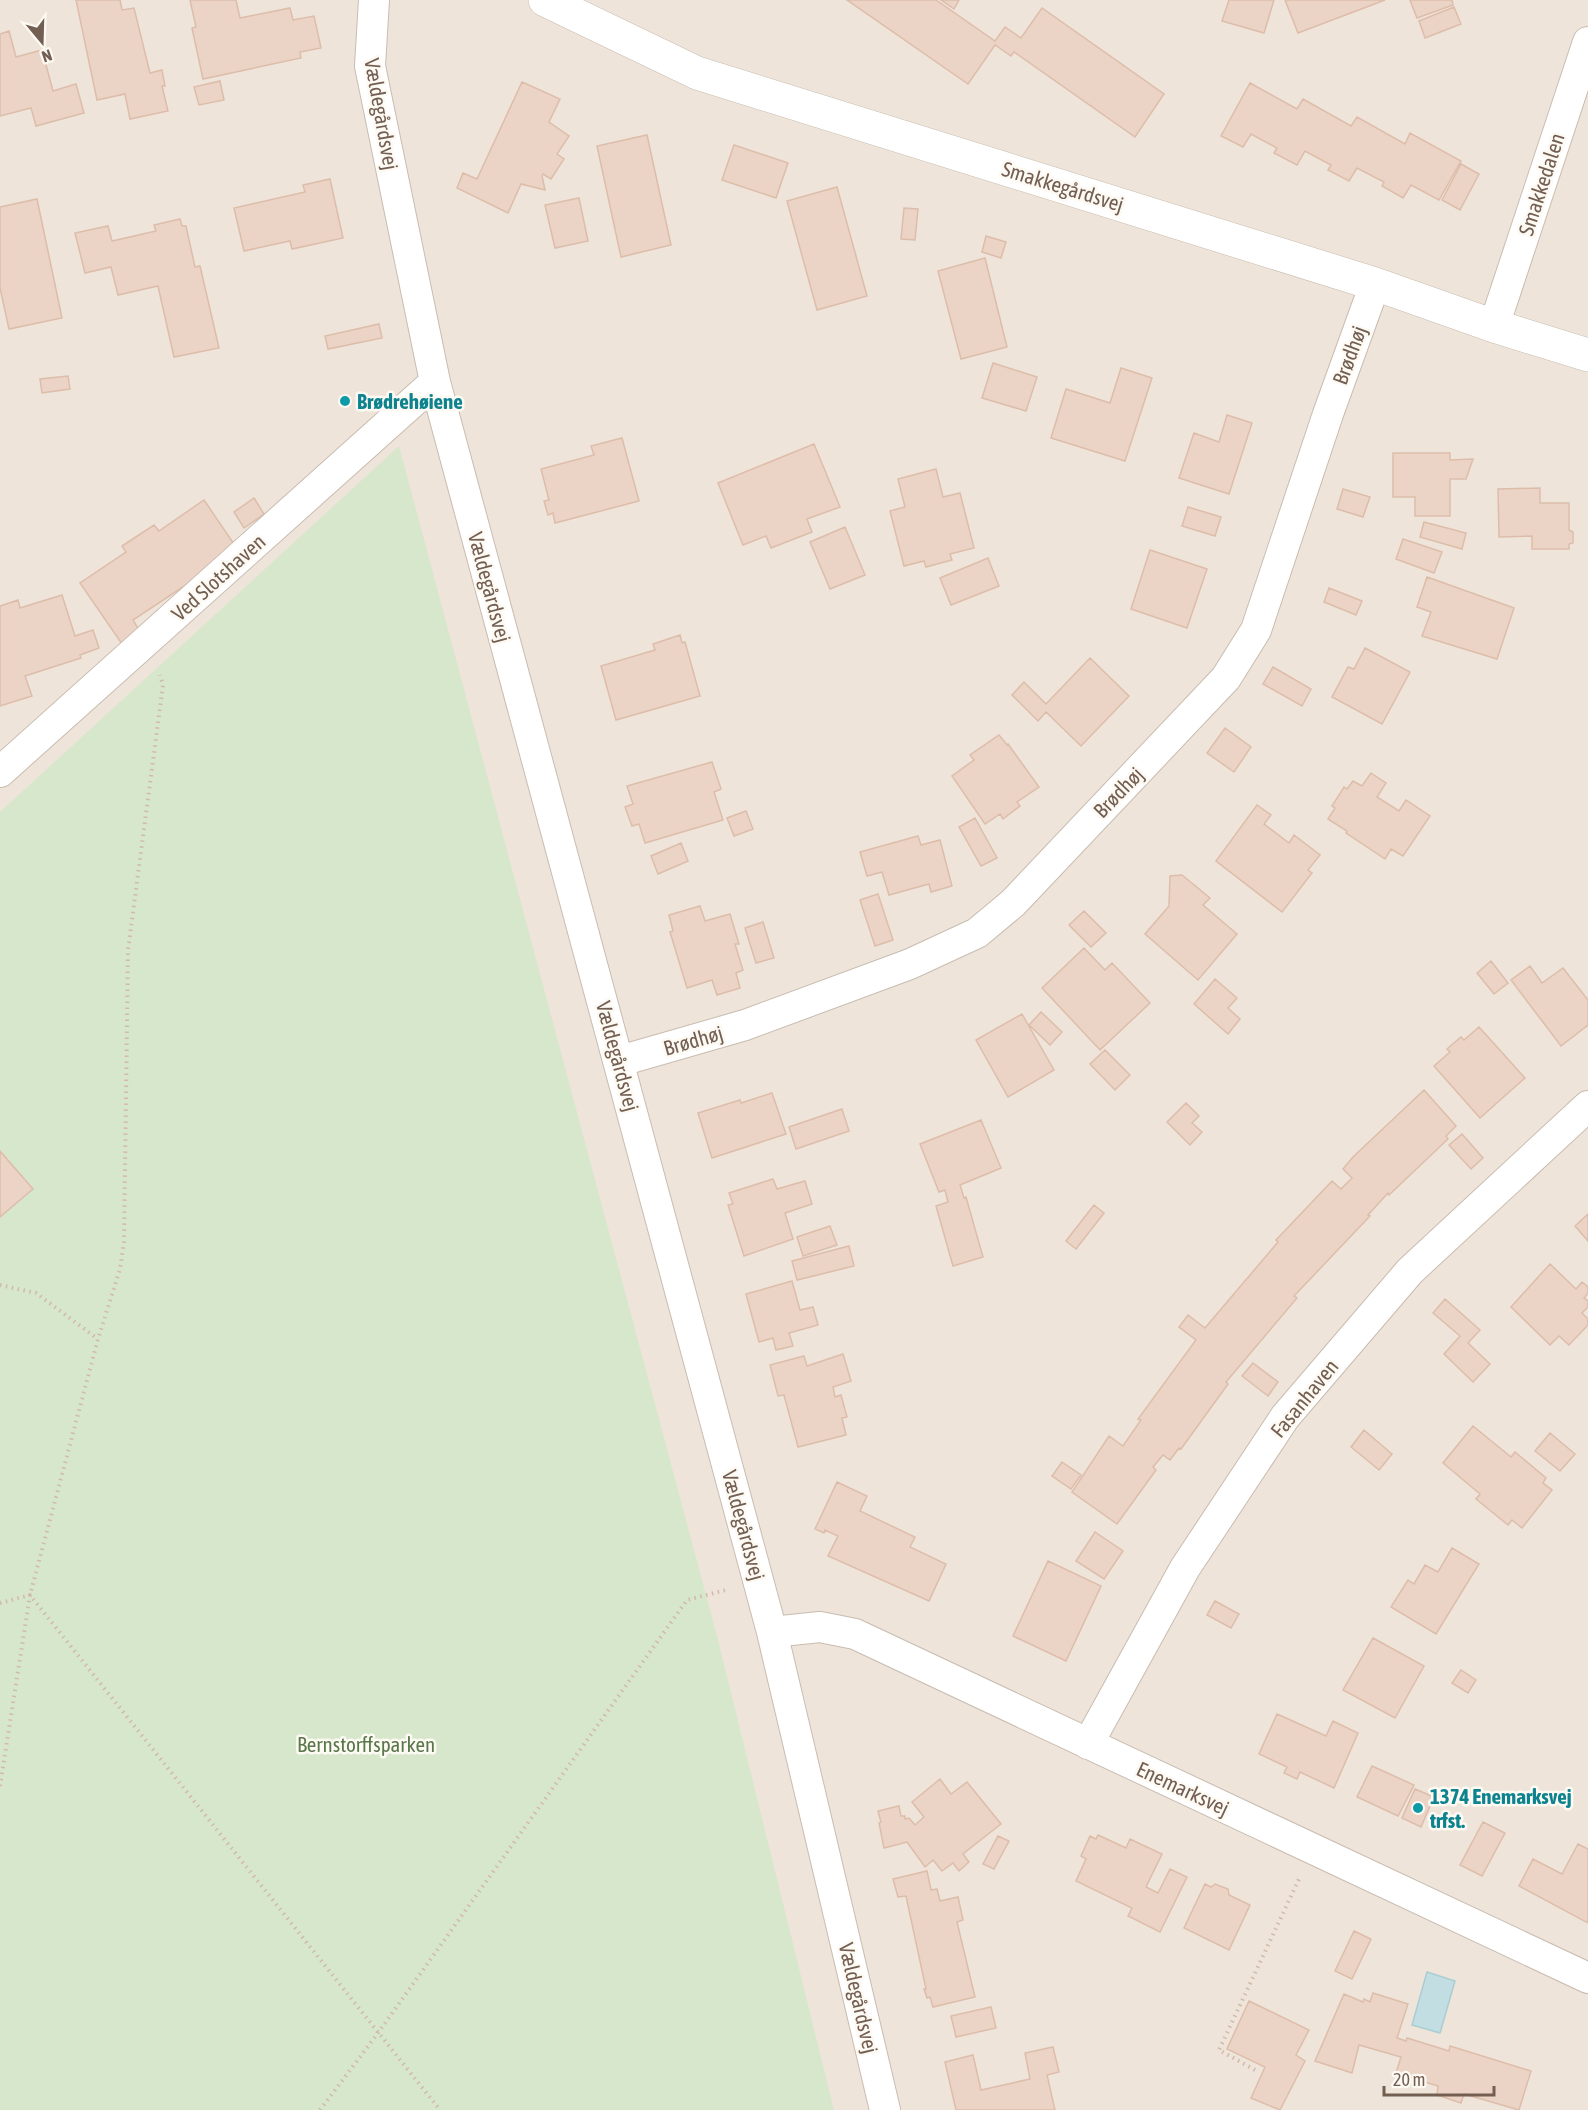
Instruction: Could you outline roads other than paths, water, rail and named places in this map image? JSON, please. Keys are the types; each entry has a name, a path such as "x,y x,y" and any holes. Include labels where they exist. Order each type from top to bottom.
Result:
{"street":[{"name":"Vældegårdsvej","path":"374,0 370,66 435,382 759,1581 885,2110"},
{"name":"Smakkegårdsvej","path":"545,0 697,73 1376,284 1494,326 1588,355"},
{"name":"Smakkedalen","path":"1494,326 1588,42"},
{"name":"Brødhøj","path":"620,1061 745,1025 910,964 977,933 1013,903 1227,678 1256,630 1328,414 1376,284"},
{"name":"Ved Slotshaven","path":"0,772 435,382"},
{"name":"Fasanhaven","path":"1088,1744 1185,1568 1285,1417 1410,1271 1588,1106"},
{"name":"Enemarksvej","path":"772,1632 820,1627 855,1634 1588,1978"}],"water":[{"path":"1427,1972 1455,1981 1440,2033 1412,2025"}],"place":[{"name":"Brødrehøiene","path":"345,401"},
{"name":"1374 Enemarksvej trfst.","path":"1418,1808"}],"park label":[{"name":"Bernstorffsparken","path":"366,1744"}]}
